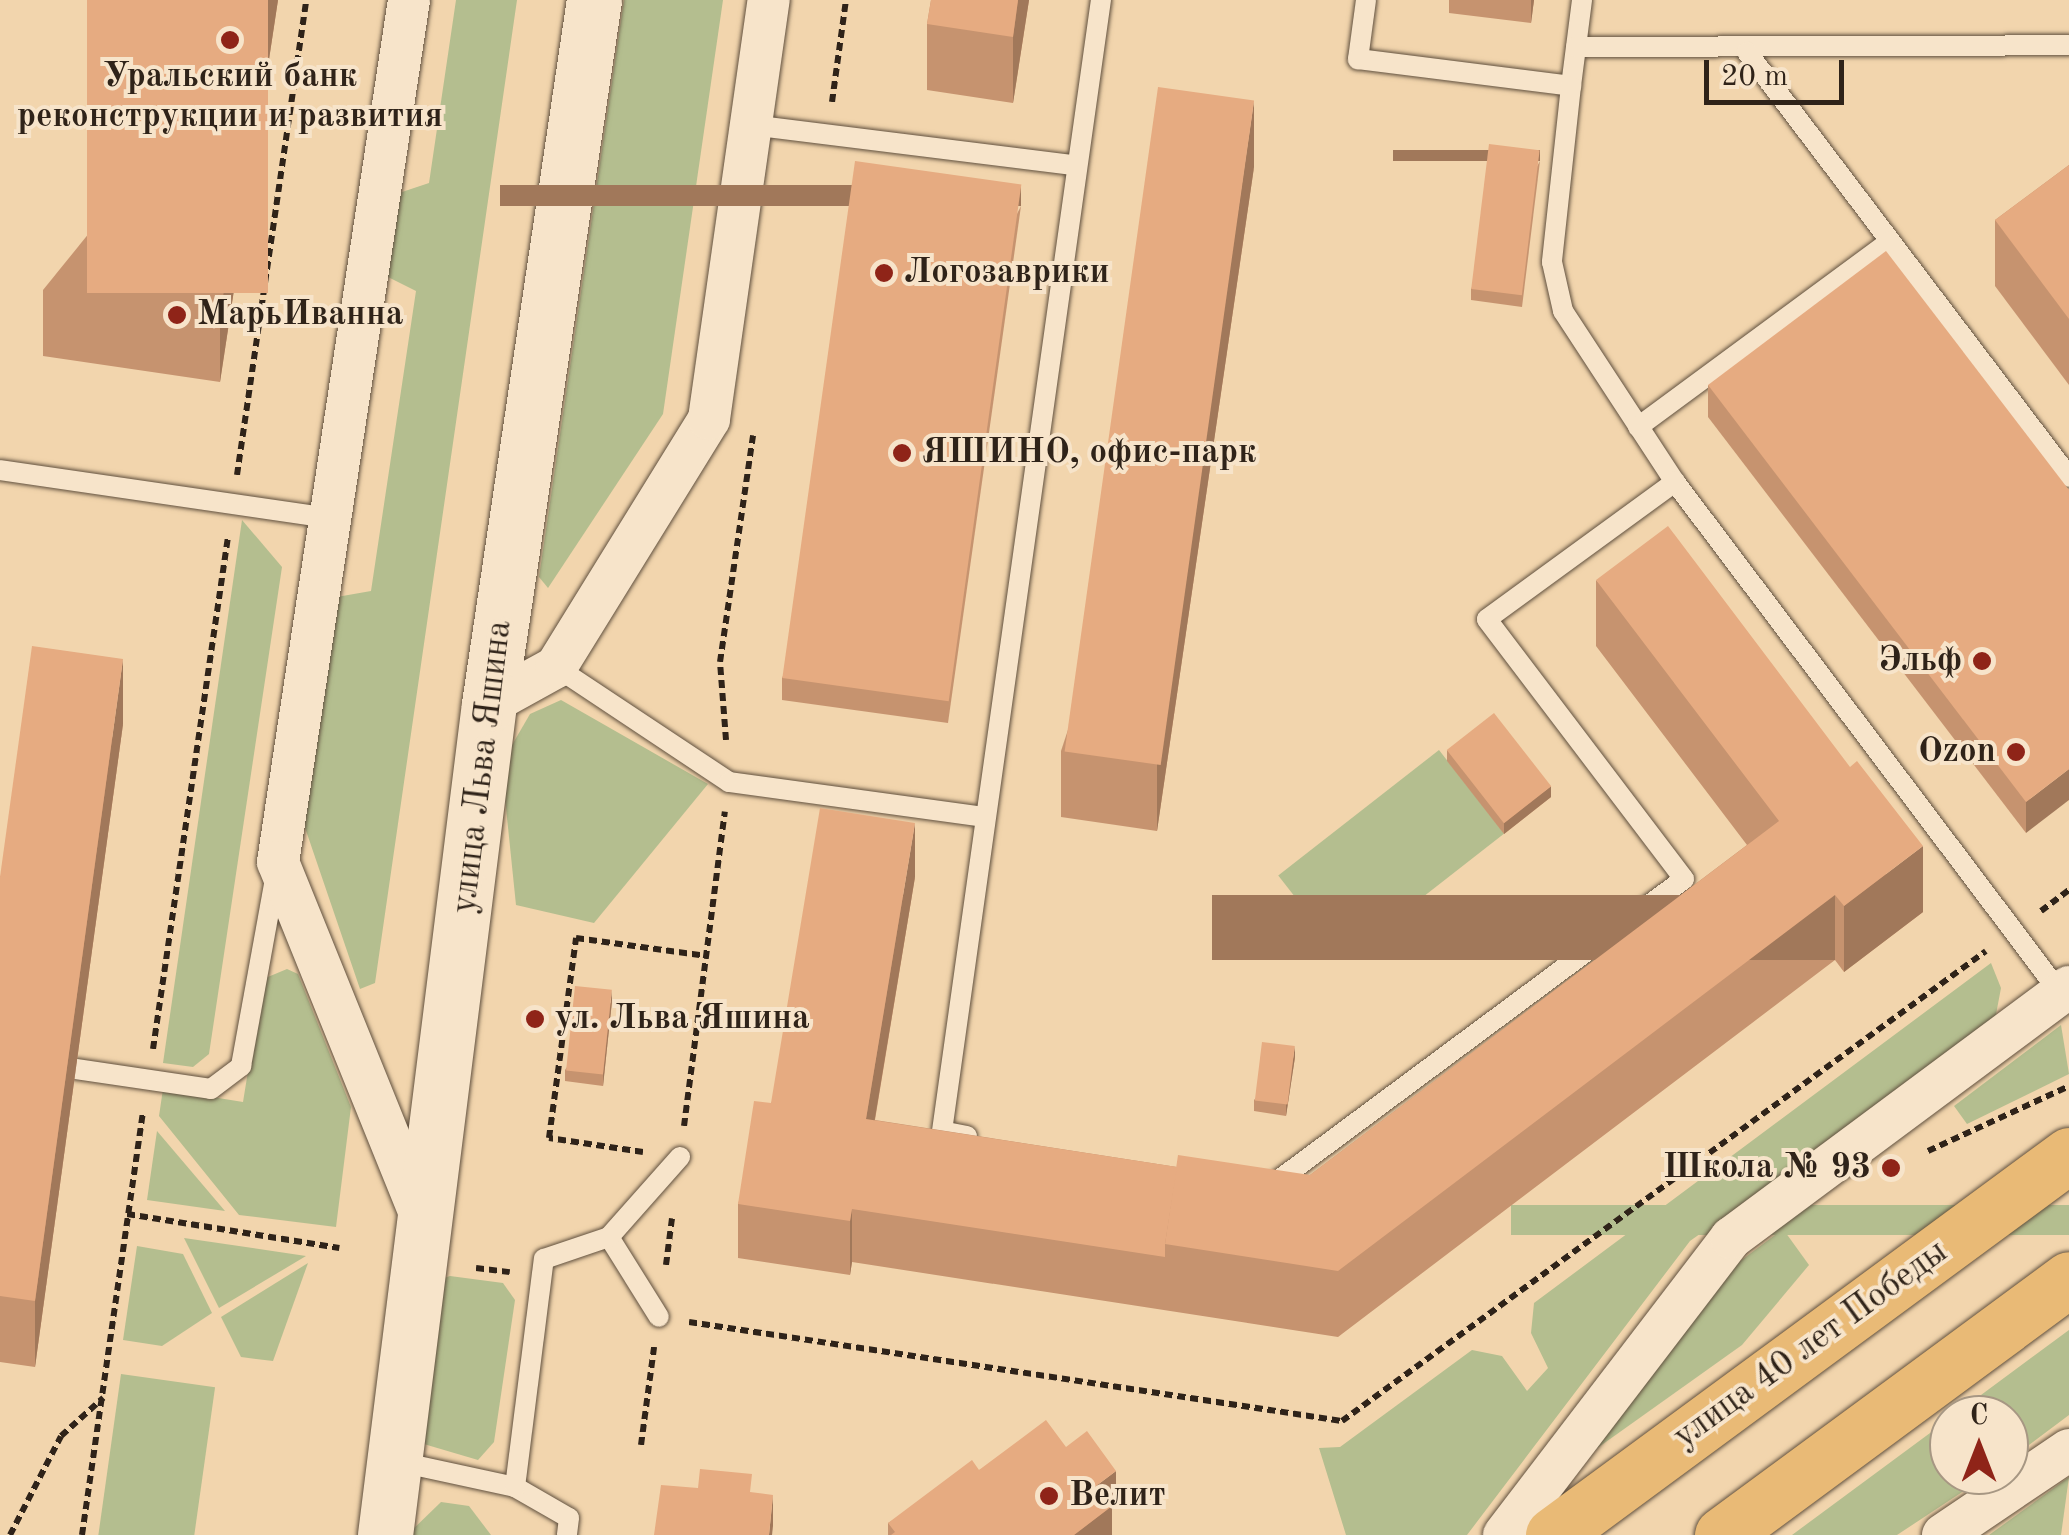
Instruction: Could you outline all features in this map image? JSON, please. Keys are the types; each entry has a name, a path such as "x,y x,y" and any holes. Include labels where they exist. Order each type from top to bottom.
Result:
{"main road":[{"name":"улица Льва Яшина","path":"385,1535 429,1236 488,704 594,0"},
{"name":"улица 40 лет Победы","path":"1553,1535 2069,1155"},
{"path":"1722,1535 2069,1280"}],"street":[{"path":"409,0 278,862 429,1236"},
{"path":"488,704 556,667 709,419 770,0"},
{"path":"1504,1535 1730,1238 2065,991"},
{"path":"1944,1535 2069,1450"}],"lane":[{"path":"1000,1141 942,1132 1074,165 1101,0"},
{"path":"1366,0 1358,59 1571,86"},
{"path":"1582,0 1552,262 1563,311 1675,482 2013,932 2065,991"},
{"path":"1576,48 1747,52 2069,45"},
{"path":"1747,52 2069,477"},
{"path":"751,125 1074,165"},
{"path":"1638,427 1890,241"},
{"path":"0,470 330,518"},
{"path":"1254,1182 1273,1186 1684,879 1487,619 1675,482"},
{"path":"556,667 729,782 985,816"},
{"path":"76,1069 211,1089 242,1066 278,862"},
{"path":"515,1486 544,1259 609,1237 680,1157"},
{"path":"609,1237 658,1317"},
{"path":"395,1461 515,1486 569,1518 567,1535"}],"path":[{"path":"82,1535 306,0"},
{"path":"827,134 846,0"},
{"path":"641,1445 729,782 720,662 754,425"},
{"path":"658,1317 1342,1421 2069,890"},
{"path":"680,1157 549,1138 551,1120 576,938 706,956"},
{"path":"1908,1160 2069,1086"},
{"path":"127,1214 339,1248"},
{"path":"10,1535 61,1436 104,1397"}],"green space":[{"path":"456,0 517,0 375,983 360,989 300,813 331,598 371,591 416,291 386,276 396,194 429,183"},
{"path":"624,0 723,0 663,414 548,588 539,577"},
{"path":"242,520 282,567 209,1054 193,1067 163,1063"},
{"path":"561,700 708,784 594,923 516,905 505,798 512,745 530,714"},
{"path":"1439,750 1504,834 1344,959 1278,876"},
{"path":"1991,963 2001,988 1994,1025 1690,1241 1467,1535 1346,1535 1319,1448 1340,1447 1472,1350 1502,1356 1527,1391 1548,1368 1531,1333 1534,1303"},
{"path":"287,969 298,974 351,1107 336,1227 239,1215 159,1116 163,1089 243,1102 263,979"},
{"path":"2061,1025 2069,1074 1967,1124 1954,1106"},
{"path":"157,1131 225,1211 147,1200"},
{"path":"1511,1205 2069,1205 2069,1235 1511,1235"},
{"path":"1783,1229 1809,1265 1742,1345 1589,1454 1731,1268"},
{"path":"184,1238 306,1256 219,1308"},
{"path":"137,1246 183,1254 212,1313 162,1346 123,1340"},
{"path":"308,1263 273,1361 241,1357 221,1317"},
{"path":"450,1276 503,1283 515,1300 494,1442 478,1460 417,1442 438,1280"},
{"path":"2069,1330 2069,1415 2029,1445 2029,1395 1981,1395"},
{"path":"121,1374 215,1387 194,1535 98,1535"},
{"path":"1929,1434 1929,1495 1958,1495 1897,1535 1792,1535"},
{"path":"2069,1477 2061,1535 1989,1535"},
{"path":"441,1502 469,1506 491,1535 407,1535"}],"building":[{"path":"87,0 268,0 268,293 87,293"},
{"path":"931,0 1018,0 1013,37 927,24"},
{"path":"1158,87 1254,100 1161,765 1065,751"},
{"path":"1489,144 1540,150 1522,295 1471,289"},
{"name":"ЯШИНО, офис-парк","path":"855,161 1021,184 949,701 782,678"},
{"path":"2069,165 2069,319 1995,220"},
{"name":"Эльф","path":"1886,251 2069,490 2069,769 2026,802 1708,385"},
{"path":"1668,526 1850,767 1857,761 1923,846 1844,906 1835,895 1338,1271 1165,1244 1178,1155 1310,1175 1779,821 1596,580"},
{"path":"32,646 123,659 35,1301 0,1296 0,877"},
{"path":"1494,713 1551,786 1504,823 1447,750"},
{"path":"820,808 915,823 866,1119 1177,1167 1165,1257 852,1209 850,1221 738,1204 754,1101 771,1103"},
{"path":"575,986 612,990 603,1074 566,1071"},
{"path":"1262,1042 1295,1046 1288,1105 1255,1101"},
{"path":"1046,1420 1066,1447 1087,1431 1116,1471 1096,1486 1112,1506 1074,1535 891,1535 895,1532 888,1523 972,1460 979,1470"},
{"path":"700,1469 752,1474 750,1492 773,1495 769,1535 654,1535 661,1485 698,1488"}],"place":[{"name":"Уральский банк реконструкции и развития","path":"230,40"},
{"name":"Логозаврики","path":"884,273"},
{"name":"МарьИванна","path":"177,315"},
{"name":"ЯШИНО, офис-парк","path":"902,453"},
{"name":"Эльф","path":"1982,661"},
{"name":"Ozon","path":"2016,752"},
{"name":"ул. Льва Яшина","path":"535,1019"},
{"name":"Школа № 93","path":"1891,1168"},
{"name":"Велит","path":"1049,1496"}]}
